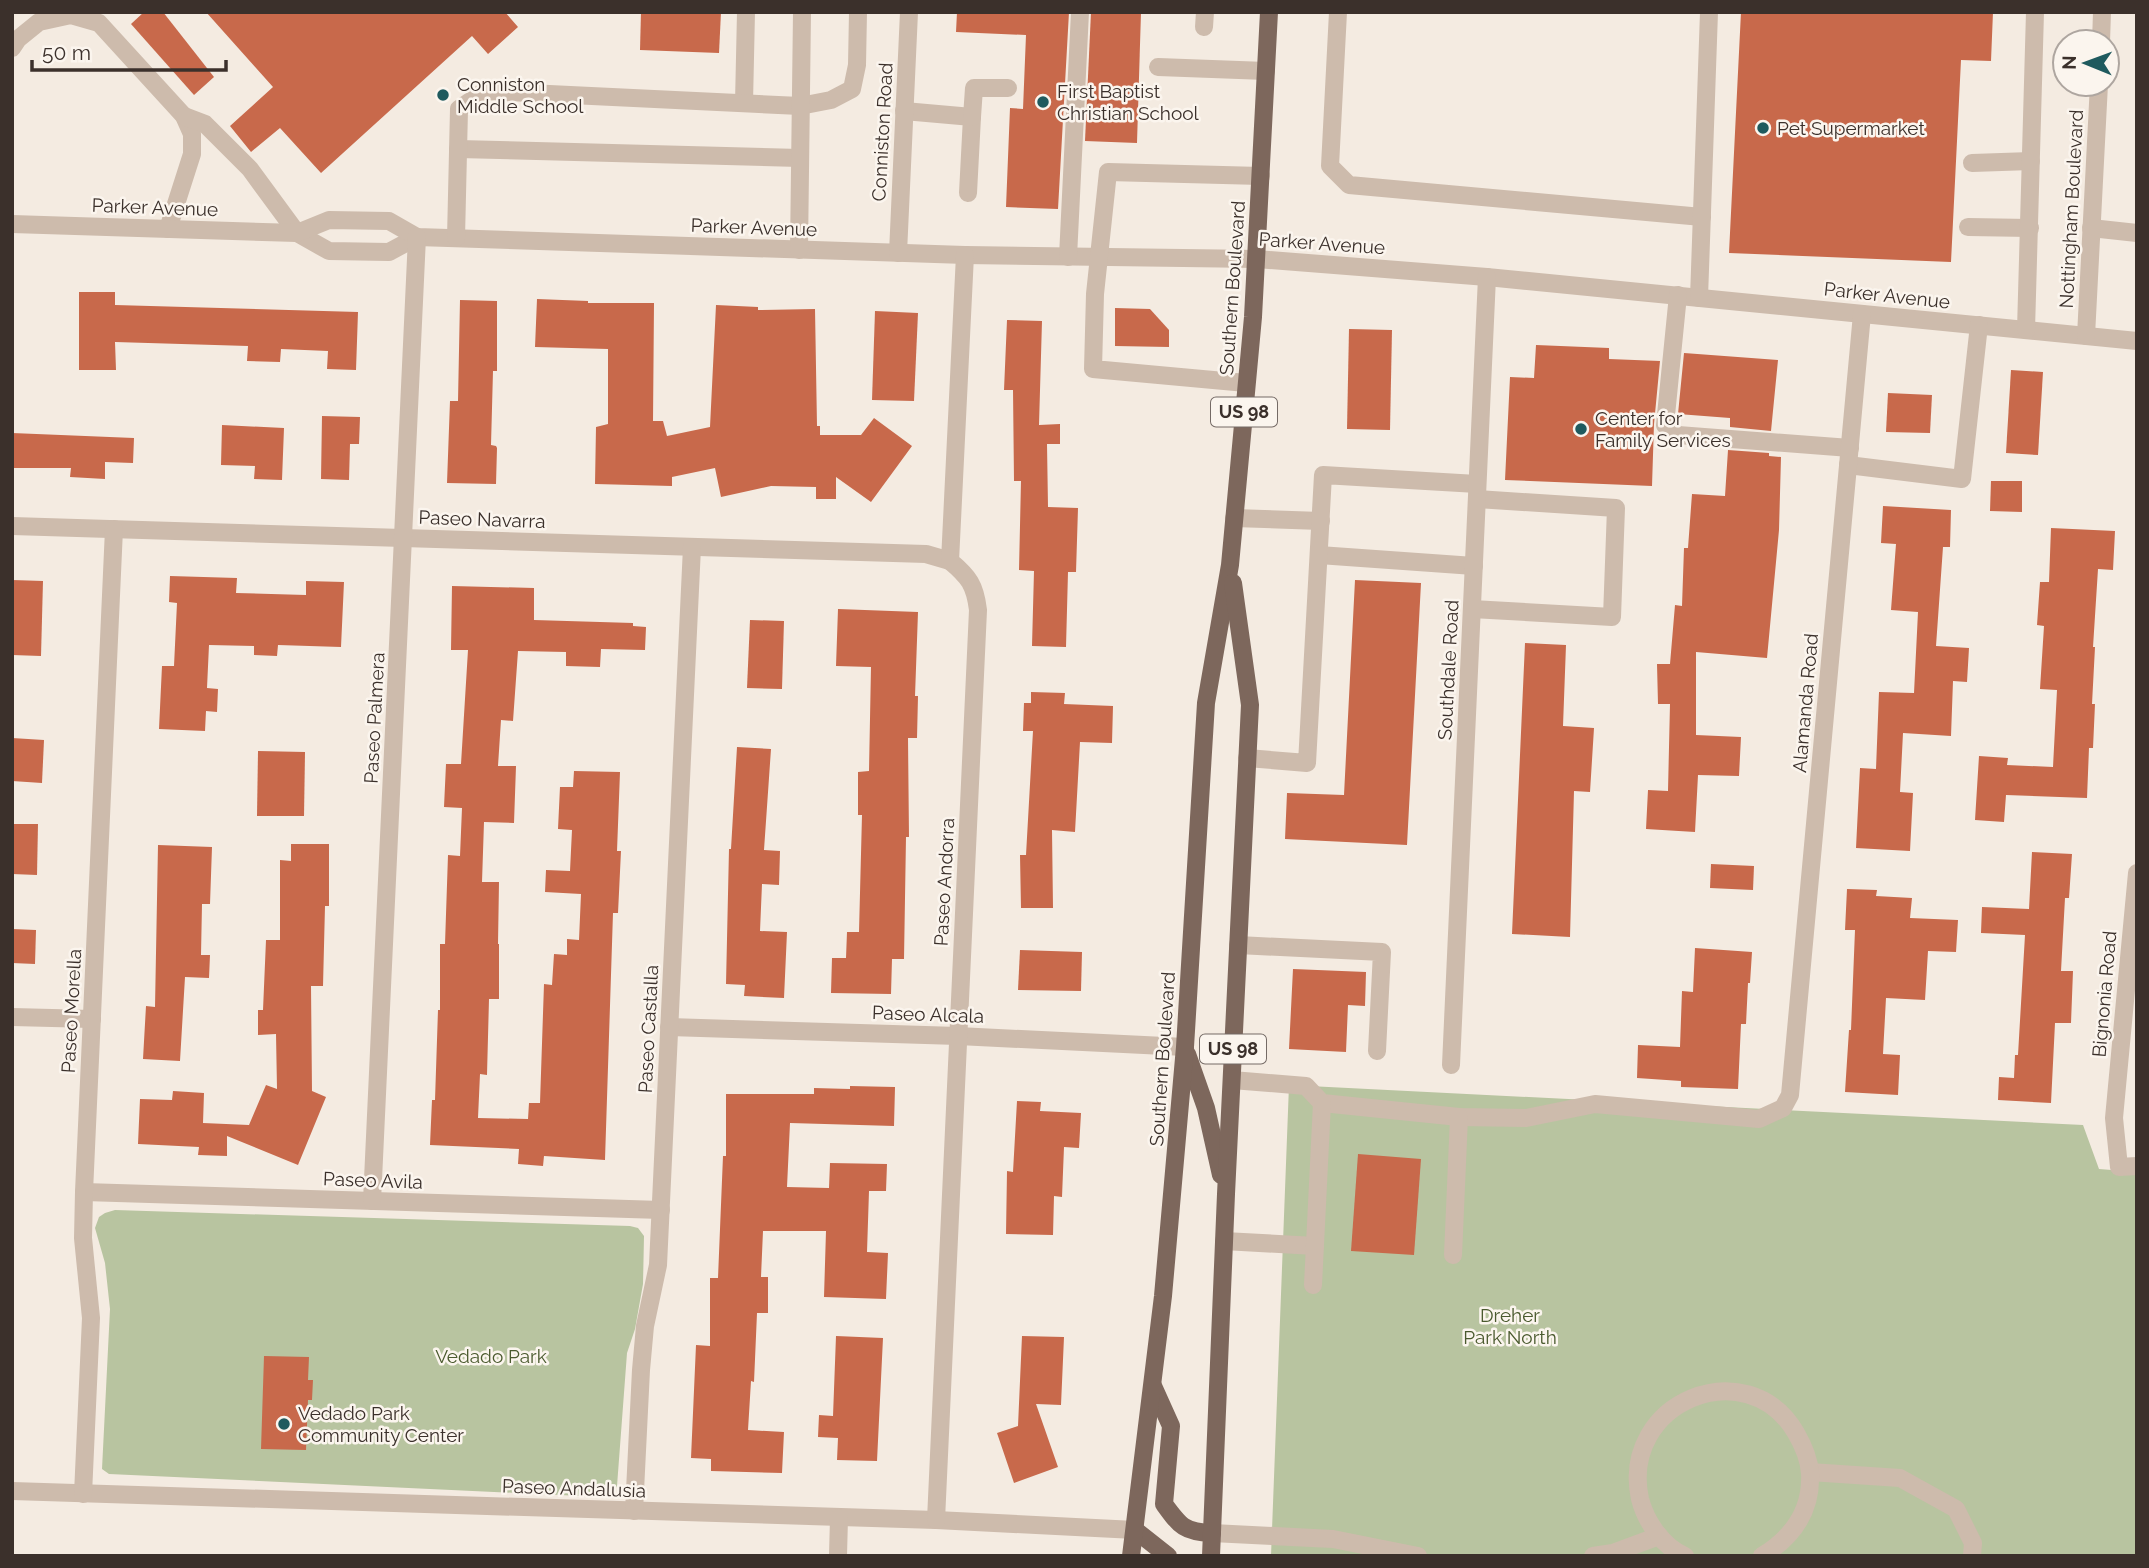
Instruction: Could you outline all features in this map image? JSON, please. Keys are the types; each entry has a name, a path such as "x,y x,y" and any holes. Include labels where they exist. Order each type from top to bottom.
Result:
{"main road":[{"name":"Southern Boulevard","path":"1131,1556 1163,1296 1185,1047 1206,703 1230,565 1257,259 1269,12"},
{"name":"Southern Boulevard","path":"1211,1556 1250,705 1230,565"},
{"path":"1185,1047 1206,1108 1226,1194"},
{"path":"1153,1386 1171,1426 1164,1504 1180,1526 1196,1532 1212,1533"},
{"path":"1135,1530 1168,1556"}],"street":[{"path":"744,103 746,12"},
{"path":"799,250 802,12"},
{"path":"456,239 459,109 485,91 800,106 831,100 852,89 856,65 858,12"},
{"name":"Conniston Road","path":"898,253 909,12"},
{"path":"1068,257 1080,12"},
{"path":"1338,12 1330,166 1349,185 1702,217"},
{"path":"1699,298 1709,12"},
{"path":"2026,330 2035,12"},
{"path":"12,48 18,39 38,22 71,15 99,23 184,116 192,134 192,154 168,229"},
{"path":"1158,67 1266,71"},
{"path":"968,192 974,88 1008,89"},
{"name":"Nottingham Boulevard","path":"2086,336 2098,98"},
{"path":"904,111 972,117"},
{"path":"184,116 205,124 250,169 297,233"},
{"path":"458,149 800,158"},
{"path":"1972,163 2031,161"},
{"path":"1246,383 1093,369 1095,294 1108,172 1261,176"},
{"name":"Parker Avenue","path":"12,224 297,233 329,220 389,221 417,237 456,239 965,255 1257,259 1488,276 2137,341"},
{"path":"1968,227 2029,228"},
{"path":"2091,228 2137,233"},
{"name":"Parker Avenue","path":"297,233 329,251 389,252 417,237"},
{"name":"Paseo Palmera","path":"372,1201 417,237"},
{"path":"950,561 965,255"},
{"name":"Southdale Road","path":"1451,1065 1488,276"},
{"path":"1678,295 1665,425 1678,435 1849,456 1962,479 1979,325"},
{"name":"Alamanda Road","path":"1459,1117 1526,1118 1595,1104 1759,1119 1783,1108 1790,1096 1862,314"},
{"path":"1247,758 1307,763 1324,475 1616,508 1612,617 1472,609"},
{"path":"1234,518 1321,522"},
{"name":"Paseo Navarra","path":"12,526 926,554 950,561"},
{"name":"Paseo Morella","path":"83,1494 91,1318 83,1238 84,1192 114,529"},
{"name":"Paseo Castalla","path":"634,1511 640,1370 645,1326 658,1265 692,547"},
{"path":"1319,555 1474,566"},
{"name":"Paseo Andorra","path":"936,1520 978,610 975,592 968,576 950,561"},
{"name":"Bignonia Road","path":"2137,873 2114,1118 2119,1167 2137,1166"},
{"path":"1238,945 1382,952 1377,1051"},
{"path":"12,1017 92,1019"},
{"name":"Paseo Alcala","path":"669,1027 958,1036 1185,1047"},
{"path":"1232,1080 1306,1086 1322,1103 1459,1117 1453,1255"},
{"path":"1313,1285 1322,1103"},
{"name":"Paseo Avila","path":"84,1192 661,1210"},
{"path":"1224,1241 1315,1246"},
{"path":"1685,1556 1659,1536 1643,1511 1637,1483 1640,1453 1653,1427 1672,1408 1695,1396 1721,1391 1747,1394 1771,1405 1791,1423 1804,1446 1810,1472 1808,1499 1797,1524 1780,1545 1762,1556"},
{"path":"1810,1472 1900,1478 1955,1509 1973,1543 1972,1556"},
{"name":"Paseo Andalusia","path":"12,1491 936,1520 1135,1530"},
{"path":"838,1556 839,1518"},
{"path":"1212,1533 1333,1539 1418,1556"},
{"path":"1594,1556 1613,1553 1659,1536"}],"green space":[{"name":"Dreher Park North","path":"1289,1085 2083,1125 2099,1169 2137,1172 2137,1556 1271,1556"},
{"name":"Vedado Park","path":"115,1210 638,1228 644,1236 643,1284 635,1329 627,1353 617,1486 602,1497 109,1474 102,1469 110,1309 105,1263 95,1228 99,1217"}],"building":[{"path":"144,12 163,12 214,77 194,95 131,24"},
{"path":"206,12 505,12 518,27 488,54 472,36 321,173 280,128 251,152 230,126 273,87"},
{"path":"641,12 721,12 719,53 640,50"},
{"path":"957,12 1069,12 1058,209 1006,207 1010,108 1023,109 1026,35 956,32"},
{"path":"1091,12 1141,12 1137,143 1085,141"},
{"path":"1741,12 1993,12 1991,61 1961,60 1951,262 1729,253"},
{"path":"79,292 115,292 115,305 358,312 356,370 327,369 328,351 281,349 280,362 247,361 248,346 115,342 116,370 79,370"},
{"path":"537,299 588,303 654,303 653,421 663,421 667,436 710,427 716,305 758,307 758,310 815,309 817,426 820,426 820,435 861,435 874,418 912,446 871,502 836,477 836,499 816,499 816,487 771,486 721,497 715,468 672,477 672,486 595,484 596,427 608,424 608,349 535,347"},
{"path":"460,300 497,301 497,371 493,371 491,445 497,448 496,484 447,483 450,401 458,401"},
{"path":"1115,308 1150,309 1169,330 1169,347 1115,346"},
{"path":"875,311 918,313 914,401 872,400"},
{"path":"1007,320 1042,321 1039,425 1060,424 1060,444 1047,444 1048,507 1078,508 1076,572 1068,572 1066,647 1032,646 1034,571 1019,570 1021,481 1014,481 1013,390 1004,390"},
{"path":"1349,329 1392,330 1390,430 1347,429"},
{"name":"Center for Family Services","path":"1536,345 1609,348 1609,359 1660,361 1652,486 1505,480 1510,377 1534,378"},
{"path":"1684,353 1778,360 1771,431 1730,427 1730,418 1678,414"},
{"path":"2011,370 2043,372 2038,455 2006,453"},
{"path":"1888,393 1932,395 1930,433 1886,432"},
{"path":"322,416 360,417 359,444 350,444 349,480 321,479"},
{"path":"222,425 284,428 282,480 254,479 255,466 221,465"},
{"path":"12,433 134,438 133,463 105,462 105,479 70,477 71,468 12,468"},
{"path":"1728,450 1769,453 1769,456 1781,457 1779,530 1767,658 1696,652 1696,735 1741,737 1739,776 1698,775 1695,832 1646,829 1648,790 1668,791 1670,704 1658,704 1657,664 1670,664 1675,605 1682,606 1684,548 1688,548 1692,494 1725,496"},
{"path":"1991,481 2022,481 2022,512 1990,511"},
{"path":"1883,506 1951,510 1950,547 1943,547 1936,646 1969,648 1967,682 1953,681 1951,736 1903,733 1900,792 1913,793 1910,851 1856,848 1860,768 1876,769 1879,692 1914,693 1918,612 1891,610 1896,544 1881,543"},
{"path":"2051,528 2115,531 2113,570 2098,569 2093,647 2093,748 2089,748 2087,798 2006,795 2004,822 1975,820 1979,756 2008,758 2007,765 2053,767 2057,690 2040,689 2044,626 2037,625 2040,582 2049,582"},
{"path":"170,576 237,578 236,593 306,595 306,581 344,582 341,647 278,645 277,656 254,655 254,646 209,645 207,688 218,689 217,712 206,711 205,731 159,729 162,666 174,666 177,603 169,602"},
{"path":"12,580 43,581 41,656 12,655"},
{"path":"1355,580 1421,583 1407,845 1285,839 1287,793 1344,795"},
{"path":"452,586 534,588 534,620 633,623 633,626 646,627 645,650 601,649 600,667 566,666 566,652 518,651 513,721 501,720 498,766 516,766 514,823 484,822 482,882 499,882 499,999 489,999 487,1075 480,1074 478,1118 528,1119 529,1103 540,1103 544,984 552,985 554,954 567,955 567,939 579,940 581,894 545,892 546,870 570,871 572,830 558,829 560,787 573,787 574,771 620,772 617,851 621,851 618,913 613,913 605,1160 544,1156 543,1166 518,1164 519,1149 430,1145 440,1010 440,944 445,944 448,855 460,856 462,808 444,807 446,764 461,764 468,650 451,650"},
{"path":"838,609 918,612 915,696 918,696 917,738 908,738 909,837 906,837 904,959 892,959 891,994 831,993 832,958 846,958 847,932 859,932 862,815 858,815 858,772 869,771 871,667 836,666"},
{"path":"750,620 784,621 782,689 747,688"},
{"path":"1525,643 1566,645 1563,726 1594,728 1590,792 1574,791 1570,937 1512,934"},
{"path":"1031,692 1065,693 1064,704 1113,706 1112,743 1080,742 1075,832 1052,830 1053,908 1021,908 1020,855 1026,855 1033,731 1023,731 1024,703 1031,703"},
{"path":"12,738 44,740 42,783 12,781"},
{"path":"737,747 771,749 764,850 780,851 779,885 762,884 760,931 787,932 784,998 744,996 745,985 726,984 729,849"},
{"path":"258,751 305,752 304,816 257,816"},
{"path":"12,824 38,824 37,875 12,874"},
{"path":"291,844 329,844 329,906 325,906 323,986 311,986 312,1091 326,1097 298,1165 227,1136 227,1156 198,1155 199,1147 138,1144 140,1099 172,1100 173,1091 204,1093 203,1123 249,1125 266,1085 277,1089 276,1034 258,1035 258,1010 263,1010 266,940 280,940 280,860 291,861"},
{"path":"158,845 212,847 210,904 202,904 201,955 210,955 209,978 185,977 180,1061 143,1059 146,1006 155,1007"},
{"path":"2032,852 2072,854 2069,898 2065,898 2061,971 2073,971 2071,1023 2055,1023 2051,1103 1998,1100 1999,1077 2014,1078 2015,1055 2018,1055 2025,935 1981,933 1982,907 2029,909"},
{"path":"1711,864 1754,866 1753,890 1710,888"},
{"path":"1847,889 1877,890 1876,896 1912,898 1910,918 1958,920 1956,952 1928,951 1925,1000 1886,998 1883,1054 1900,1055 1898,1095 1845,1092 1851,1030 1855,930 1845,930"},
{"path":"12,929 36,930 35,964 12,963"},
{"path":"1695,948 1752,952 1746,1024 1741,1024 1738,1089 1681,1087 1681,1081 1637,1078 1638,1045 1680,1047 1682,991 1693,992"},
{"path":"1020,950 1082,952 1081,991 1018,990"},
{"path":"1293,969 1366,972 1365,1006 1348,1005 1346,1052 1289,1049"},
{"path":"850,1086 895,1087 894,1126 790,1123 787,1187 829,1188 830,1163 887,1164 886,1191 869,1191 867,1252 888,1253 886,1299 824,1297 826,1231 763,1231 761,1277 768,1277 768,1313 757,1313 754,1382 751,1381 748,1430 784,1432 782,1473 711,1471 711,1459 691,1458 696,1345 710,1346 710,1278 718,1278 723,1156 726,1156 726,1094 814,1094 814,1088 850,1089"},
{"path":"1017,1101 1041,1102 1040,1111 1081,1113 1079,1148 1064,1147 1062,1197 1054,1196 1053,1235 1006,1234 1007,1171 1013,1172"},
{"path":"1358,1154 1421,1159 1414,1255 1351,1251"},
{"path":"836,1336 883,1338 877,1461 837,1460 838,1438 818,1437 819,1415 833,1416"},
{"path":"1022,1336 1064,1337 1061,1405 1036,1404 1058,1467 1014,1483 997,1433 1018,1426"},
{"name":"Vedado Park Community Center","path":"264,1356 309,1357 308,1380 313,1380 312,1400 308,1400 306,1450 261,1449"}],"place":[{"name":"Conniston Middle School","path":"443,95"},
{"name":"First Baptist Christian School","path":"1043,102"},
{"name":"Pet Supermarket","path":"1763,128"},
{"name":"Center for Family Services","path":"1581,429"},
{"name":"Vedado Park Community Center","path":"284,1424"}]}
